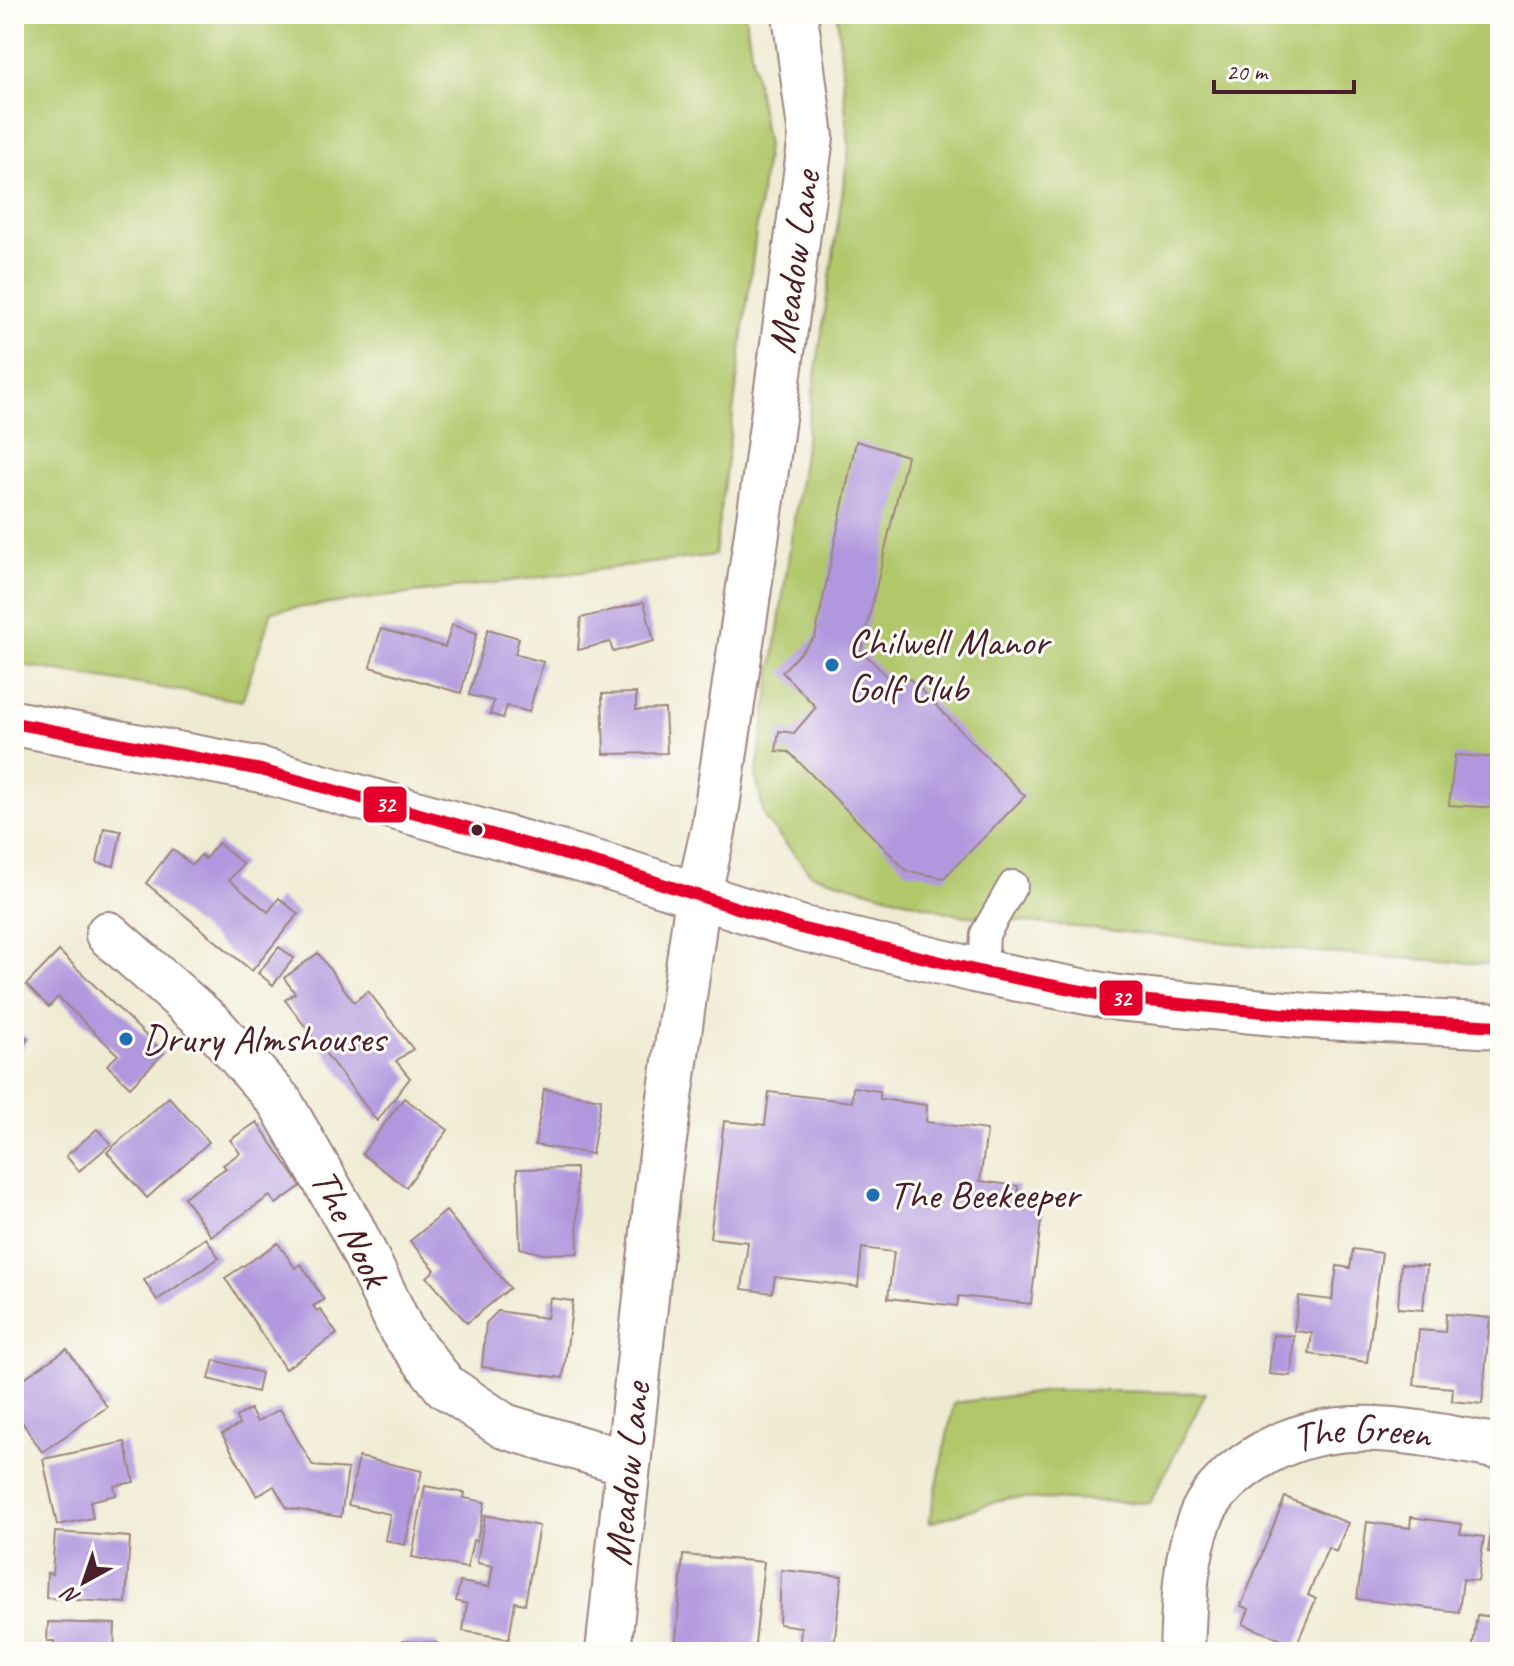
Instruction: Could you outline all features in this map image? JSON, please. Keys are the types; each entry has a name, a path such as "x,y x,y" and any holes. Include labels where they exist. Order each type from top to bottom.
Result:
{"street":[{"name":"Meadow Lane","path":"608,1652 659,1176 698,897 721,781 811,137 795,14"},
{"path":"14,723 261,770 606,866 800,928 983,972 1118,998 1306,1016 1500,1026"},
{"name":"The Nook","path":"108,934 213,1026 280,1102 345,1215 402,1331 445,1386 504,1426 628,1463"},
{"name":"The Green","path":"1182,1652 1187,1571 1200,1518 1234,1473 1272,1447 1299,1436 1352,1427 1417,1433 1500,1447"}],"lane":[{"path":"983,972 985,934 1013,885"}],"green space":[{"path":"14,14 745,14 767,146 715,555 272,611 242,701 14,664"},
{"path":"837,14 1500,14 1500,965 1327,953 958,915 811,874 765,819 756,778 849,148"},
{"path":"1056,1390 1206,1393 1150,1503 1008,1498 929,1523 954,1403"}],"building":[{"name":"Chilwell Manor Golf Club","path":"856,441 907,456 860,656 867,656 894,684 910,679 1025,796 944,878 907,871 789,752 776,751 779,731 794,733 816,707 782,672 815,637"},
{"path":"644,602 654,641 613,652 610,642 578,650 581,618"},
{"path":"452,625 477,633 461,693 370,667 381,629 445,647"},
{"path":"488,629 519,638 515,654 543,662 529,712 507,706 503,718 490,714 494,701 469,695"},
{"path":"636,693 636,710 665,709 667,753 604,754 602,694"},
{"path":"1455,755 1500,758 1500,808 1449,805"},
{"path":"104,828 121,831 114,866 97,863"},
{"path":"218,843 243,864 229,880 268,912 279,898 298,914 252,971 146,883 172,849 192,865 201,855 205,859"},
{"path":"279,947 294,958 273,985 258,973"},
{"path":"59,951 164,1053 130,1087 107,1065 118,1055 58,997 49,1007 26,985"},
{"path":"318,953 354,1002 368,991 413,1049 396,1061 410,1078 377,1121 285,1000 295,993 284,978"},
{"path":"14,1031 28,1038 14,1062"},
{"name":"The Beekeeper","path":"853,1087 880,1091 880,1099 927,1105 926,1122 987,1130 980,1181 1018,1186 1018,1194 1044,1197 1031,1304 959,1296 957,1306 888,1298 894,1252 862,1248 858,1287 775,1277 772,1293 742,1289 748,1242 710,1238 724,1121 765,1125 769,1092 852,1102"},
{"path":"544,1089 601,1099 592,1154 535,1145"},
{"path":"169,1097 209,1142 147,1198 107,1152"},
{"path":"404,1098 448,1130 406,1187 362,1154"},
{"path":"257,1122 301,1186 276,1204 270,1196 211,1236 184,1197 226,1168 223,1165 240,1153 230,1140"},
{"path":"97,1129 111,1144 79,1171 66,1156"},
{"path":"576,1168 578,1253 543,1254 520,1248 517,1169"},
{"path":"446,1211 510,1288 467,1323 427,1277 435,1270 410,1241"},
{"path":"206,1238 219,1258 157,1300 144,1280"},
{"path":"278,1243 295,1268 301,1264 324,1300 313,1306 317,1311 320,1309 337,1334 285,1369 225,1278"},
{"path":"1353,1249 1382,1253 1367,1362 1309,1354 1312,1333 1294,1331 1299,1296 1332,1300 1337,1266 1350,1268"},
{"path":"1401,1264 1427,1266 1423,1310 1398,1308"},
{"path":"1497,1288 1500,1288 1500,1320 1493,1319"},
{"path":"550,1298 573,1301 563,1378 482,1367 486,1323 498,1311 547,1318"},
{"path":"1446,1314 1490,1318 1482,1404 1452,1401 1453,1388 1414,1385 1419,1330 1445,1332"},
{"path":"1273,1335 1294,1336 1291,1376 1269,1374"},
{"path":"67,1349 107,1407 42,1452 22,1422 16,1426 14,1423 14,1385"},
{"path":"214,1360 261,1373 257,1392 209,1379"},
{"path":"250,1409 257,1422 280,1409 313,1466 348,1469 341,1517 287,1508 274,1486 257,1496 222,1434 239,1425 236,1417"},
{"path":"125,1442 134,1482 114,1486 116,1495 90,1501 93,1518 57,1525 43,1459"},
{"path":"359,1457 422,1471 405,1545 385,1540 390,1514 348,1505"},
{"path":"1500,1480 1500,1553 1488,1552"},
{"path":"425,1486 465,1493 464,1498 485,1502 477,1541 473,1540 467,1568 412,1557"},
{"path":"1285,1497 1348,1523 1336,1552 1328,1548 1308,1595 1316,1599 1296,1646 1243,1624 1249,1609 1241,1606"},
{"path":"485,1515 539,1526 525,1604 515,1602 509,1639 463,1631 467,1604 456,1601 460,1582 489,1587 493,1566 477,1563"},
{"path":"1411,1517 1462,1524 1460,1534 1484,1537 1478,1581 1463,1579 1459,1612 1357,1599 1367,1522 1410,1528"},
{"path":"55,1532 130,1537 126,1603 46,1598 47,1573 52,1574"},
{"path":"683,1555 764,1562 754,1652 675,1652"},
{"path":"781,1570 842,1576 834,1646 800,1642 801,1627 779,1624"},
{"path":"1477,1615 1500,1618 1500,1652 1472,1652"},
{"path":"48,1622 115,1624 114,1652 54,1652 54,1641 47,1641"},
{"path":"403,1641 437,1643 436,1652 403,1652"}],"transit line":[{"name":"32","path":"14,723 261,770 606,866 800,928 983,972 1118,998 1306,1016 1500,1026"}],"place":[{"name":"Chilwell Manor Golf Club","path":"832,665"},
{"name":"Drury Almshouses","path":"126,1039"},
{"name":"The Beekeeper","path":"873,1195"}]}
